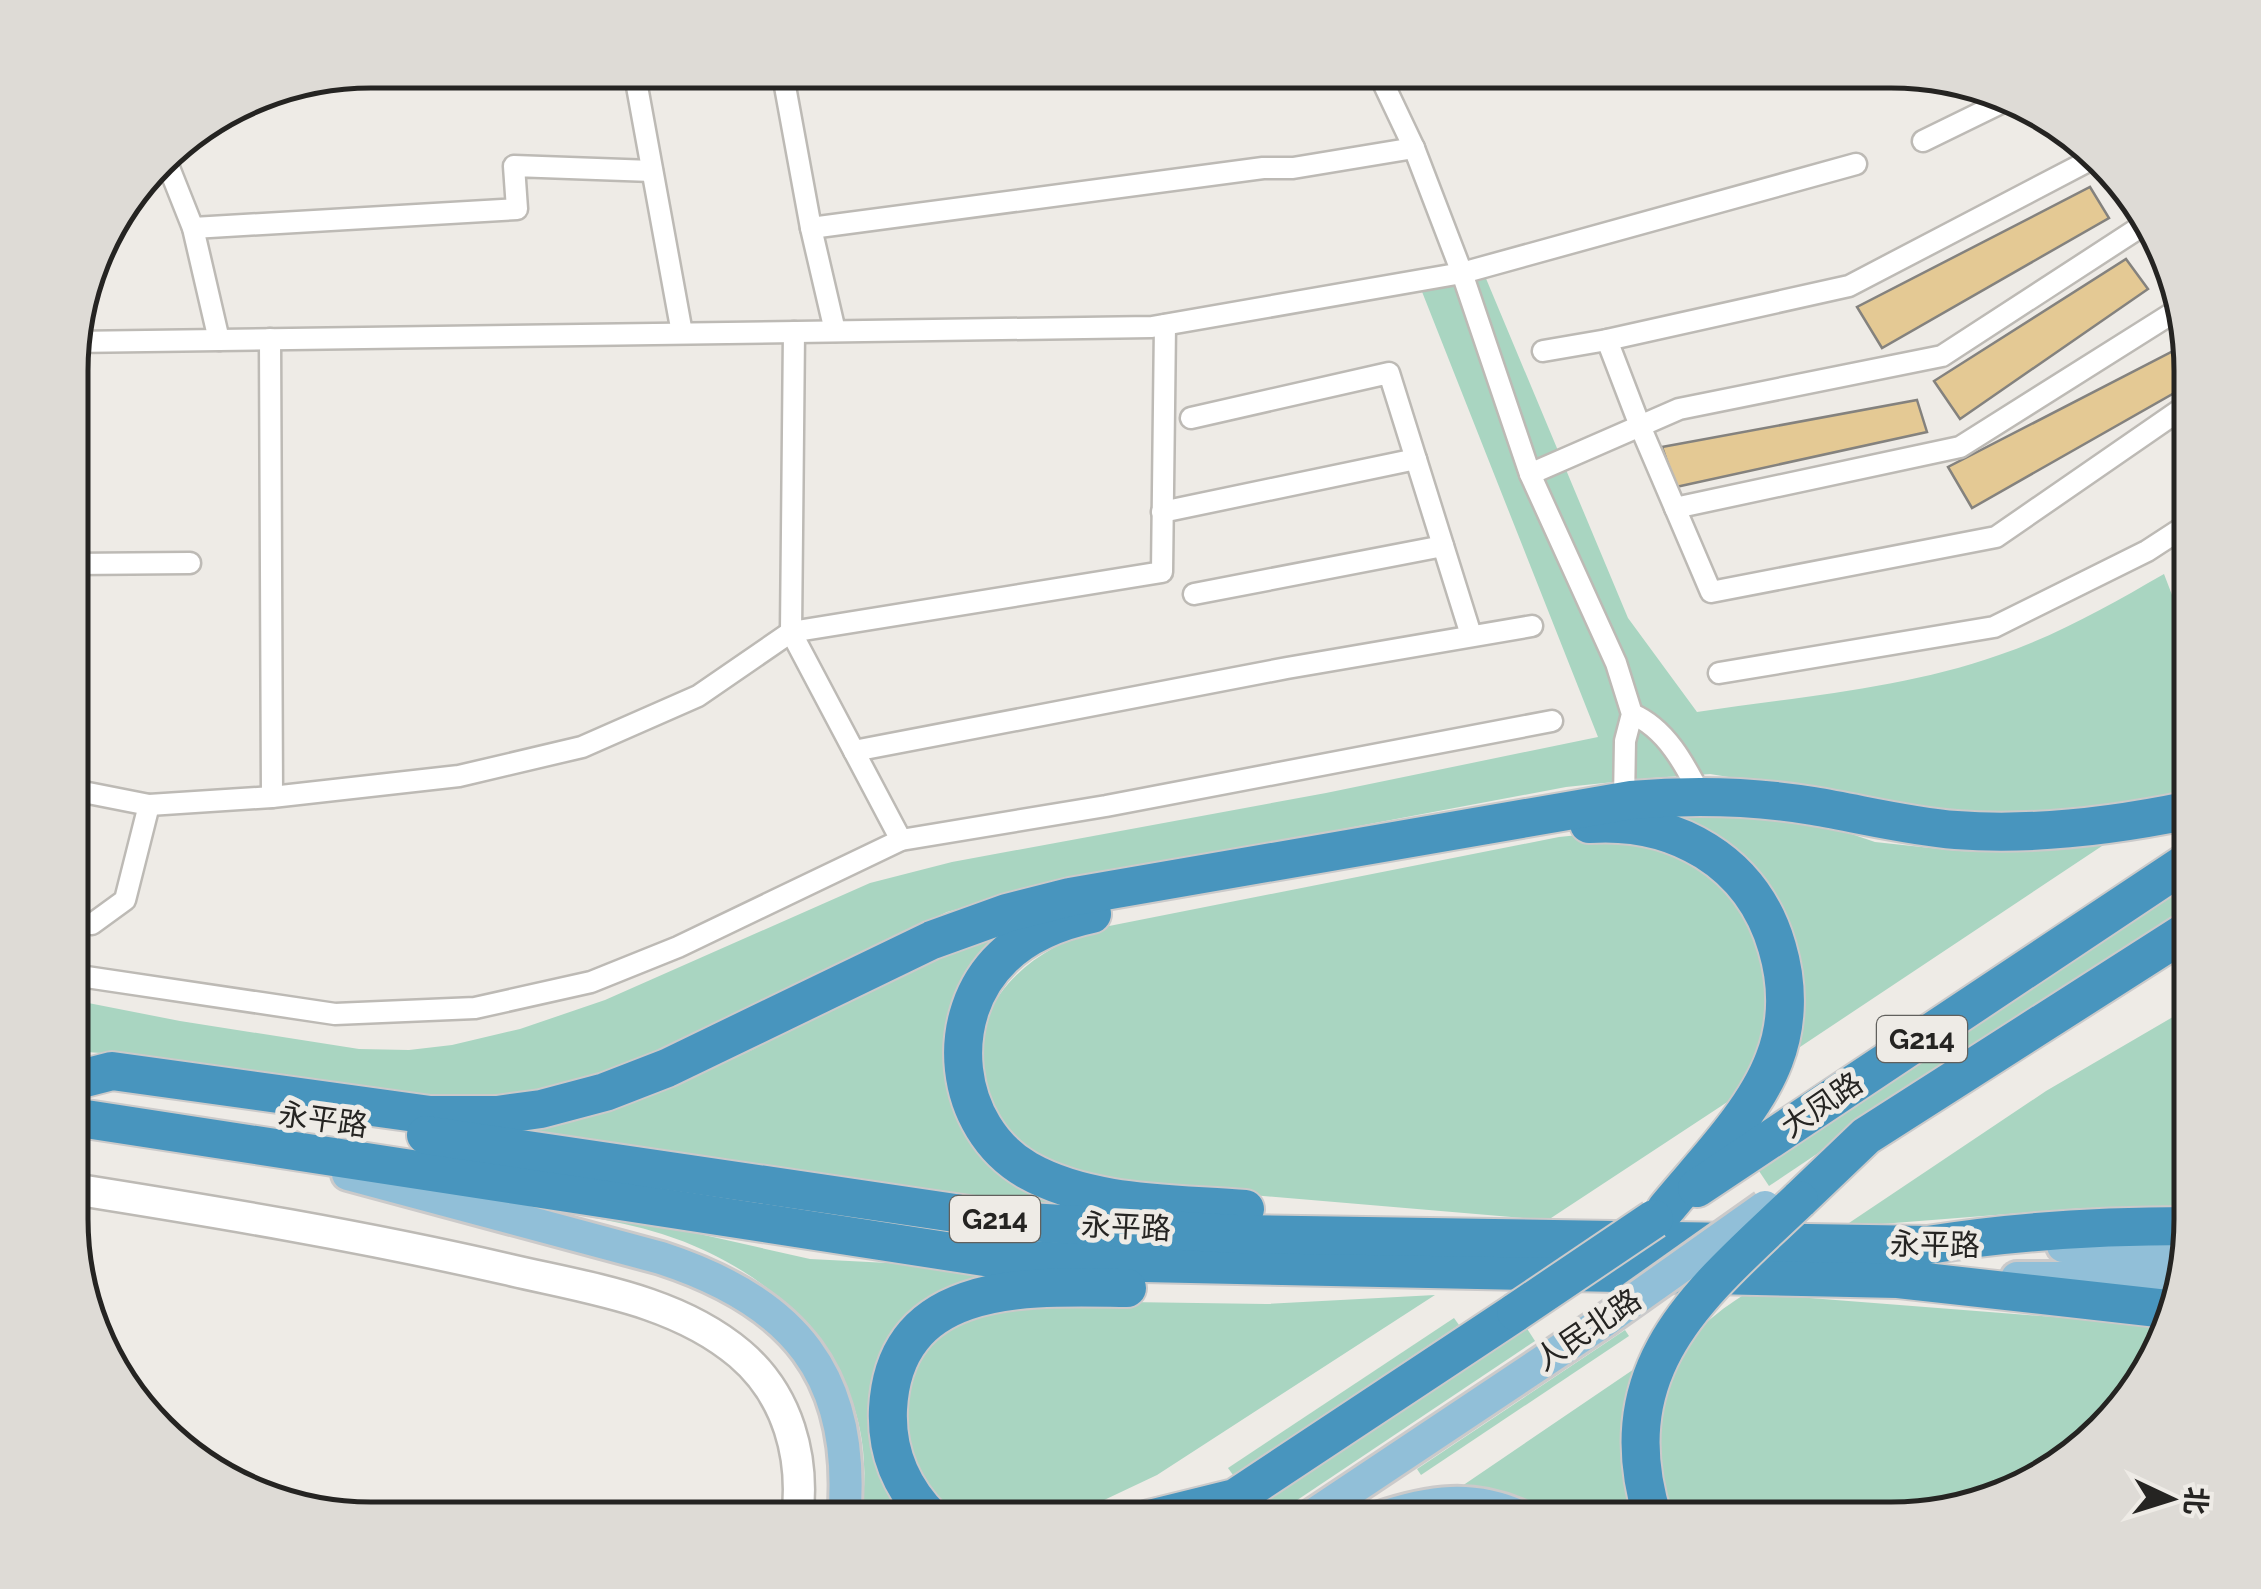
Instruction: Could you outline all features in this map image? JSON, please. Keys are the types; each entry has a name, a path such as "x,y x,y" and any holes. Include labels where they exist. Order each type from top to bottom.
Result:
{"highway":[{"path":"88,1078 112,1071 430,1115 497,1115 541,1109 647,1077 896,955 1038,904 1624,800 1701,796 1775,801 1902,823 1976,831 2079,828 2173,813"},
{"path":"1429,1238 1396,1225 1368,1220 1103,1195 1027,1170 989,1138 967,1091 966,1028 980,988 994,966 1021,942 1057,924 1091,914 1586,824 1620,824 1670,833 1710,852 1746,886 1774,938 1785,996 1778,1046 1760,1088 1660,1214"},
{"name":"大凤路","path":"1660,1214 2173,871"},
{"name":"大凤路","path":"1648,1502 1641,1443 1646,1401 1658,1364 1677,1326 1702,1292 1782,1204 1866,1136 2173,939"},
{"path":"2110,981 2173,964"},
{"name":"永平路","path":"88,1084 1009,1221 1236,1234 1928,1244"},
{"name":"永平路","path":"88,1119 1004,1260 1898,1279"},
{"name":"人民北路","path":"1230,1502 1660,1214"},
{"path":"1928,1244 2007,1232 2173,1226"},
{"path":"917,1501 899,1473 889,1436 888,1398 898,1362 908,1346 934,1317 951,1306 1016,1289 1239,1290 1309,1285 1399,1270"},
{"path":"1898,1279 2159,1308"}],"main road":[{"path":"218,1139 662,1258 708,1274 753,1298 792,1330 822,1374 844,1449 844,1501"},
{"name":"人民北路","path":"1333,1502 1782,1204"},
{"name":"永平路","path":"1928,1244 2172,1248"},
{"name":"永平路","path":"1898,1279 2167,1278"}],"street":[{"path":"637,88 682,333"},
{"path":"785,88 835,331"},
{"path":"1386,88 1414,148 1462,273 1530,474 1616,664 1632,714 1625,740 1624,800"},
{"path":"1923,141 1993,107"},
{"path":"811,228 1263,168 1294,168 1414,148"},
{"path":"90,342 1165,325 1462,273 1856,164"},
{"path":"1543,352 1849,286 2083,164"},
{"path":"193,228 516,209 514,166 652,171"},
{"path":"171,171 193,228 219,340"},
{"path":"1530,474 1679,409 1942,356 2136,230"},
{"path":"1675,508 1960,448 2168,316"},
{"path":"88,793 149,805 272,798 459,776 582,747 698,696 791,632 1162,572 1165,325"},
{"path":"794,332 791,632 901,840"},
{"path":"270,339 272,798"},
{"path":"1607,340 1712,592 1996,537 2173,415"},
{"path":"1191,418 1389,373 1471,635"},
{"path":"1162,512 1416,459"},
{"path":"1720,673 1994,627 2147,551 2173,534"},
{"path":"1194,594 1443,546"},
{"path":"88,564 190,563"},
{"path":"854,751 1532,626"},
{"path":"1632,714 1646,720 1661,734 1701,796"},
{"path":"88,977 335,1014 475,1008 591,982 678,948 901,840 1106,806 1552,721"},
{"path":"88,923 126,900 149,805"},
{"path":"88,1192 377,1241 621,1296 672,1314 740,1355 778,1399 796,1454 797,1501"}],"green space":[{"path":"1477,257 1628,618 1697,712 1850,691 1963,667 2063,629 2164,574 2173,598 2173,794 2136,804 1999,820 1710,774 1566,787 1046,885 947,912 664,1052 565,1088 466,1102 88,1052 88,1003 359,1049 409,1050 452,1045 520,1029 605,1000 870,883 952,862 1326,793 1598,737 1415,274"},
{"path":"1684,812 1816,822 1875,842 1959,851 2010,852 2111,840 1800,1047 1802,1005 1798,964 1680,820"},
{"path":"1588,834 1694,856 1754,924 1770,994 1762,1045 1738,1095 1548,1220 1099,1182 1039,1162 1018,1148 1004,1132 983,1073 981,1043 988,1017 1001,993 1020,972 1070,939 1099,928"},
{"path":"2173,894 2173,915 1769,1186 1759,1171"},
{"path":"990,930 998,939 947,1065 1066,1200 1069,1209 475,1132 640,1097 676,1085 754,1049 849,995"},
{"path":"2173,1017 2173,1210 2084,1208 1843,1227 2046,1091"},
{"path":"490,1200 673,1228 810,1259 1004,1274 978,1280 871,1418 881,1472 898,1501 861,1501 864,1468 858,1421 842,1378 818,1339 787,1305 750,1276 708,1252 662,1234"},
{"path":"1747,1293 2152,1325 2136,1360 2091,1419 2032,1464 1982,1486 1928,1499 1891,1502 1661,1502 1654,1458 1666,1382 1688,1342"},
{"path":"1435,1295 1157,1475 1101,1501 943,1501 930,1489 912,1458 905,1422 917,1365 927,1348 949,1327 975,1314 1058,1301 1266,1304"},
{"path":"1454,1318 1459,1325 1233,1475 1228,1468"},
{"path":"1526,1327 1535,1341 1295,1502 1264,1502"},
{"path":"1625,1330 1629,1336 1421,1475 1417,1469"},
{"path":"1640,1365 1639,1502 1515,1502 1462,1486"}],"building":[{"path":"2090,187 2109,218 1882,348 1857,307"},
{"path":"2126,259 2148,289 1960,419 1934,381"},
{"path":"2173,351 2173,394 1972,508 1948,467"},
{"path":"1917,400 1927,432 1676,487 1662,447"}]}
